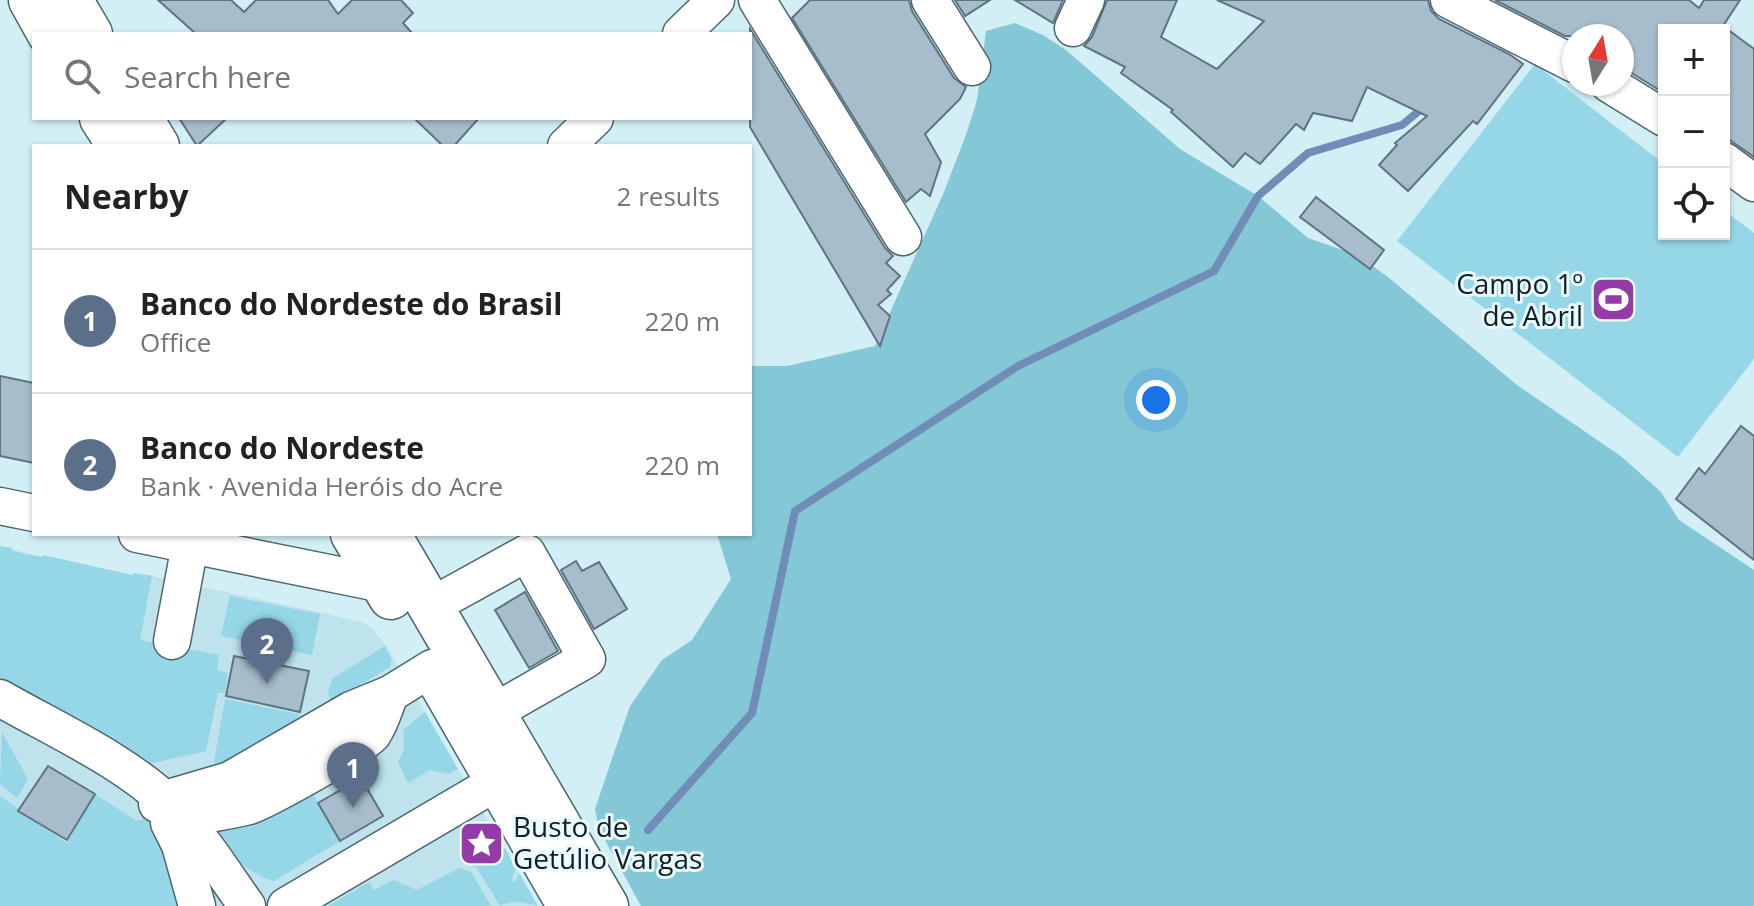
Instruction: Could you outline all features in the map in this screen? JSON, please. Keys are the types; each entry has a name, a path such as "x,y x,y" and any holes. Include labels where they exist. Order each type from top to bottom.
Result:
{"main road":[{"path":"103,120 119,144"},
{"path":"141,120 156,144"},
{"path":"356,536 403,574 494,712 512,773"},
{"path":"403,574 432,668 512,773 593,904"}],"street":[{"path":"683,32 716,0"},
{"path":"930,0 972,67"},
{"path":"1449,0 1562,58"},
{"path":"763,3 903,237"},
{"path":"1628,96 1658,114"},
{"path":"568,144 593,120"},
{"path":"1730,165 1754,183"},
{"path":"0,506 32,513"},
{"path":"147,536 190,545 403,574 527,553 587,659 494,712"},
{"path":"172,641 190,545"},
{"path":"163,806 227,812 257,803 340,758 372,735 390,694 432,668"},
{"path":"0,698 112,762 163,806 247,906"},
{"path":"286,906 512,773"},
{"path":"163,806 189,870 197,906"}],"shaded area":[{"path":"1015,23 1043,35 1066,50 1180,149 1258,196 1308,238 1357,255 1388,277 1517,385 1622,457 1661,492 1679,520 1754,570 1754,906 641,906 599,829 595,809 630,706 662,660 692,640 731,579 718,536 752,536 752,366 787,366 875,346 944,192 967,132 977,100 986,31"},
{"name":"Campo 1º de Abril","path":"1535,64 1562,85 1562,96 1576,96 1658,159 1658,240 1730,240 1730,215 1754,233 1754,359 1678,457 1397,241"},
{"path":"0,546 323,613 364,623 372,628 387,647 538,906 0,906"},
{"path":"0,546 132,575 152,576 140,640 219,655 217,670 228,673 225,693 218,693 206,751 144,765 0,681"},
{"path":"230,596 320,614 312,655 221,636"},
{"path":"385,646 392,660 390,667 331,702 328,691 333,678"},
{"path":"225,699 299,714 298,721 222,766 214,762"},
{"path":"425,712 458,769 449,774 430,770 408,783 398,762 404,749 403,730"},
{"path":"2,732 28,779 17,798 0,784"},
{"path":"95,794 135,820 142,820 148,814 160,830 181,906 0,906 0,796 67,843"},
{"path":"313,794 340,841 274,881 244,866 202,826 303,799"},
{"path":"492,827 501,841 491,847 494,854 505,848 516,868 511,880 515,882 519,873 538,906 514,902 500,906 477,868 465,862 475,856 482,829"},
{"path":"459,868 471,872 491,906 328,906 369,882 374,890 393,880 417,890"}],"building":[{"path":"158,0 231,0 244,12 256,0 328,0 338,14 352,0 401,0 413,13 403,23 411,32 194,32"},
{"path":"810,0 909,0 912,11 954,78 966,87 960,99 925,134 941,162 930,196 921,189 906,202 792,18"},
{"path":"955,0 990,0 965,16"},
{"path":"1015,0 1063,0 1053,23"},
{"path":"1107,0 1177,0 1161,37 1217,69 1264,21 1217,0 1428,0 1431,11 1439,19 1523,64 1477,124 1473,121 1408,191 1379,165 1397,145 1395,143 1427,116 1367,87 1352,121 1313,113 1304,130 1296,124 1260,164 1245,153 1233,167 1171,112 1173,110 1121,73 1125,67 1084,46 1092,37"},
{"path":"1495,0 1689,0 1699,8 1704,0 1740,0 1724,24 1658,24 1658,89 1634,74 1634,24 1562,24 1562,34"},
{"path":"1730,31 1754,49 1754,157 1730,140"},
{"path":"752,32 885,248 893,256 886,263 900,276 887,290 891,294 878,305 890,316 880,346 750,127"},
{"path":"180,120 225,120 199,144 196,144"},
{"path":"416,120 477,120 456,144 441,144"},
{"path":"1316,197 1384,250 1370,269 1300,217"},
{"path":"0,376 32,383 32,463 0,456"},
{"path":"1741,426 1754,436 1754,560 1676,499 1699,468 1705,474"},
{"path":"576,561 582,571 599,562 627,609 594,629 561,570"},
{"path":"525,592 558,651 529,668 495,610"},
{"path":"234,656 309,671 300,712 226,696"},
{"path":"48,766 95,794 67,840 18,811"},
{"path":"361,778 383,816 340,841 318,803"}],"waterway":[{"path":"648,830 752,713 795,511 1018,366 1214,271 1258,196 1308,153 1402,125 1425,106"}],"place":[{"name":"Campo 1º de Abril","path":"1614,300"},
{"name":"Banco do Nordeste","path":"267,684"},
{"name":"Banco do Nordeste do Brasil","path":"353,808"},
{"name":"Busto de Getúlio Vargas","path":"482,843"}]}
